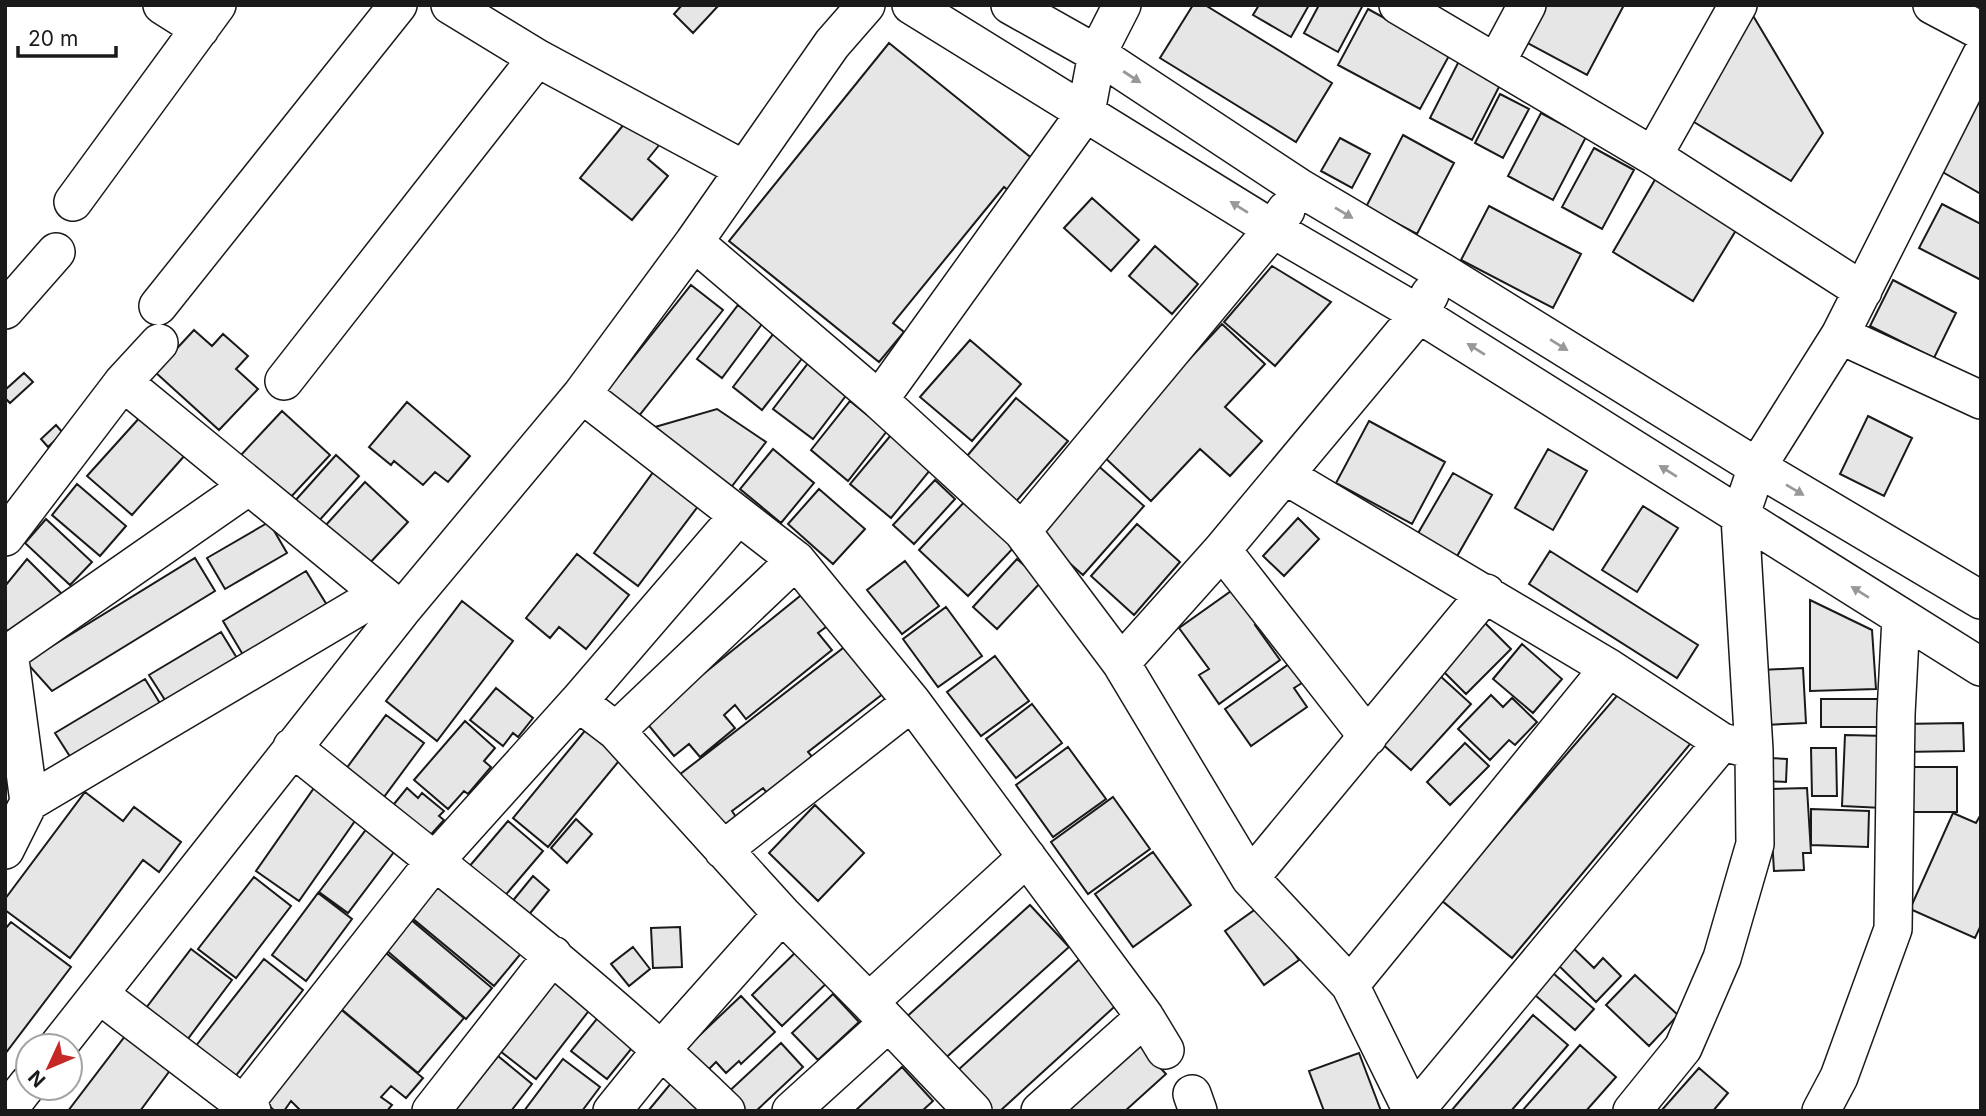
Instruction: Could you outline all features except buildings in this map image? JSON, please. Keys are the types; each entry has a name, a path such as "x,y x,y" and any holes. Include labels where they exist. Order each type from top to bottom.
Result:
{"street":[{"path":"74,202 208,17 162,5"},
{"path":"158,306 398,5"},
{"path":"450,5 537,58 743,169"},
{"path":"832,44 840,5"},
{"path":"70,1032 292,747 391,603 582,394 694,242 832,44 866,5"},
{"path":"911,5 1273,229 1419,314 1981,667"},
{"path":"1010,5 1097,54 1300,188 1442,272 1757,467 1981,600"},
{"path":"879,400 1086,112 1097,54 1122,5"},
{"path":"1398,5 1653,156 1863,291"},
{"path":"1496,63 1527,5"},
{"path":"1653,156 1738,5"},
{"path":"1932,5 1981,31"},
{"path":"1632,1111 1683,1048 1722,958 1755,844 1738,746 1740,517 1757,467 1840,335 1981,56"},
{"path":"284,381 537,58"},
{"path":"1022,531 1273,229 1300,188"},
{"path":"694,242 879,400 1022,531 1121,663 1250,878 1350,985 1413,1111 1738,746"},
{"path":"5,310 56,252"},
{"path":"1121,663 1222,550 1419,314 1442,272"},
{"path":"1840,335 1981,400"},
{"path":"5,537 123,382 159,343"},
{"path":"123,382 391,603"},
{"path":"582,394 796,561 912,702 1145,1017 1165,1050"},
{"path":"1286,475 1738,746"},
{"path":"5,850 29,802 11,667 5,655 249,486"},
{"path":"100,995 248,1108 434,862 578,702 738,516"},
{"path":"1222,550 1368,737"},
{"path":"616,732 796,561"},
{"path":"1250,878 1486,593"},
{"path":"29,802 391,603"},
{"path":"1821,1111 1839,1077 1893,929 1896,714 1901,618"},
{"path":"1350,985 1609,668"},
{"path":"578,702 616,732 782,915 973,1111"},
{"path":"723,850 912,702"},
{"path":"292,747 553,955 662,1049 726,1111"},
{"path":"791,1111 878,1013 1027,857"},
{"path":"612,1111 662,1049 782,915"},
{"path":"431,1111 553,955"},
{"path":"1040,1111 1145,1017"}]}
